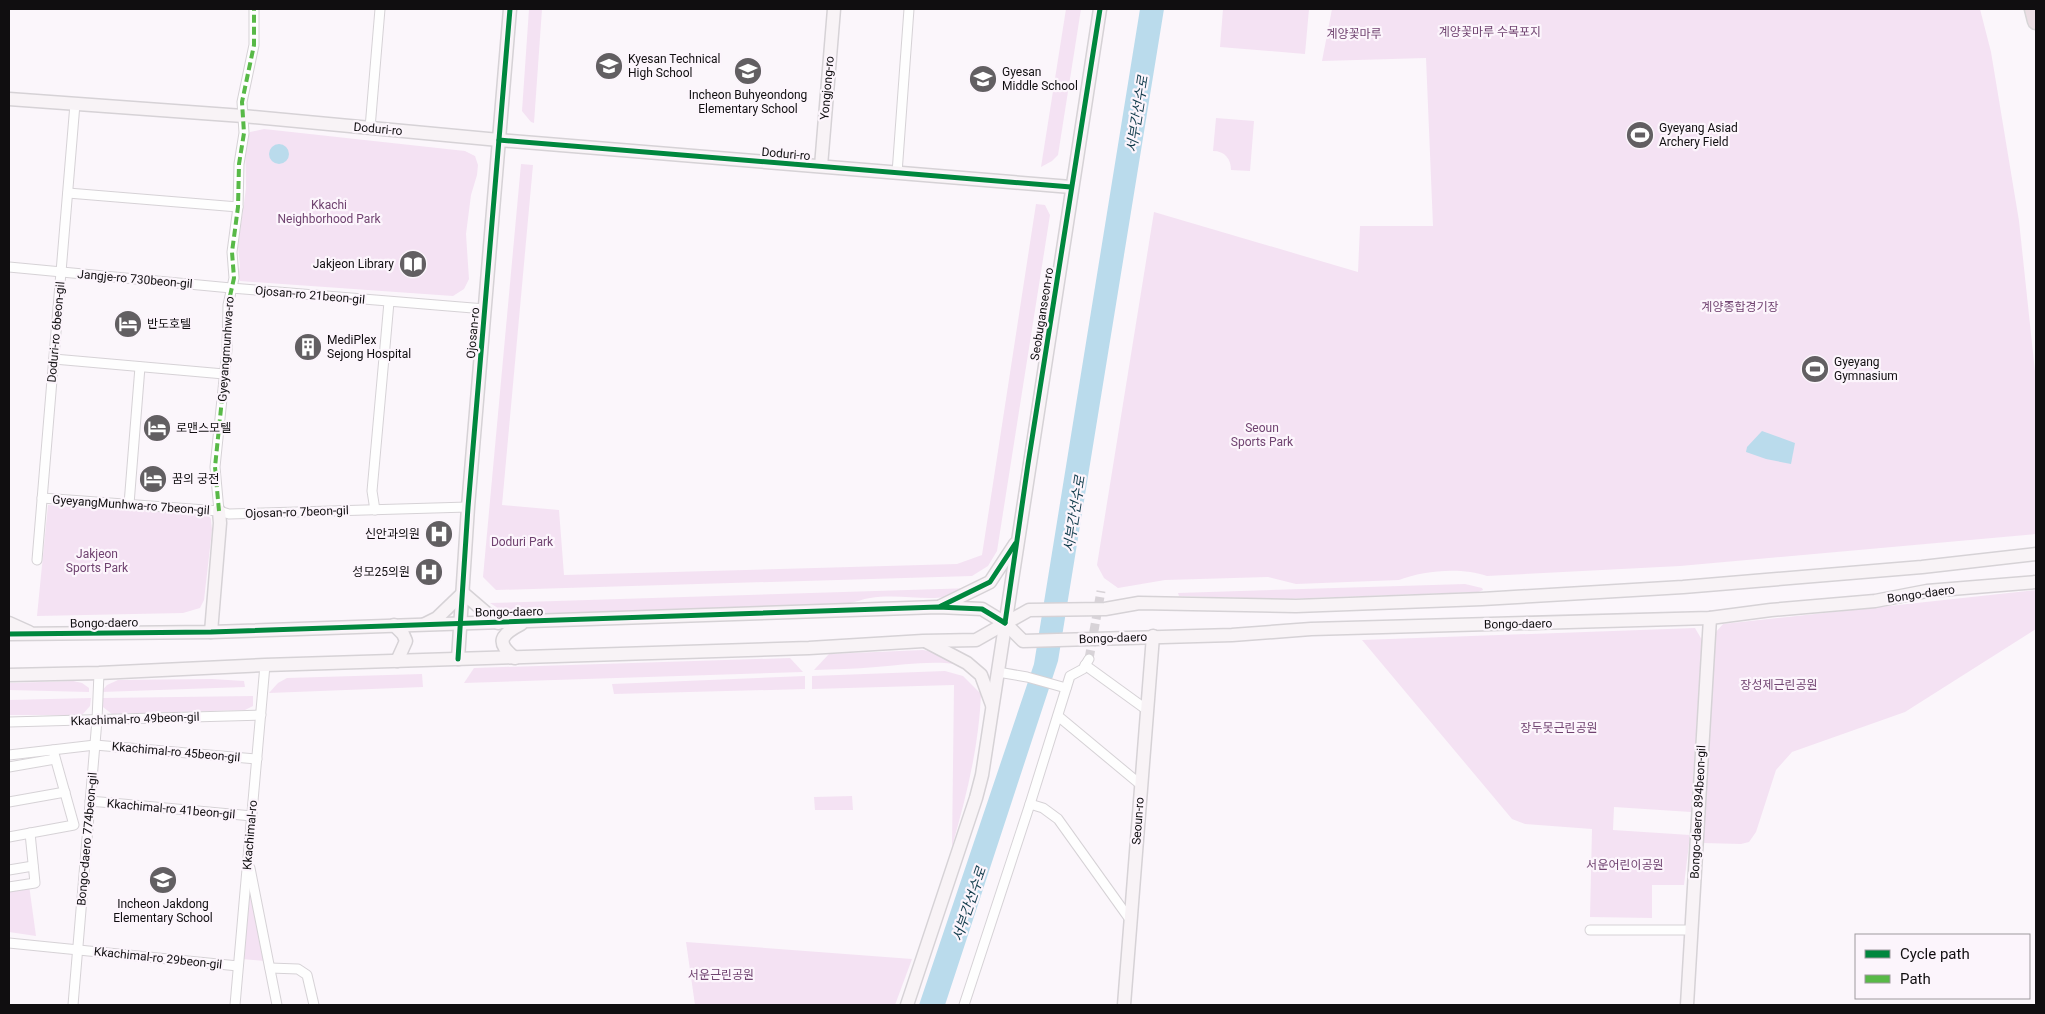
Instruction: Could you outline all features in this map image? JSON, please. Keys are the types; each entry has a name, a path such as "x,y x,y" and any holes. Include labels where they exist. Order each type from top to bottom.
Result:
{"highway":[{"path":"2033,9 2036,21"}],"main road":[{"name":"Ojosan-ro","path":"458,659 468,507 510,9"},
{"name":"Yongjong-ro","path":"821,166 834,9"},
{"name":"Seobuganseon-ro","path":"907,1005 976,798 993,707 1071,187 1100,9"},
{"name":"Doduri-ro","path":"9,99 243,116 499,140 1071,187"},
{"name":"Gyeyangmunhwa-ro","path":"211,632 220,523 219,511"},
{"path":"938,607 990,582 1018,538"},
{"name":"Bongo-daero","path":"9,674 99,674 265,665 809,648 923,640 976,640 1029,610 1105,609 1139,603 1296,606 1482,600 1682,587 1922,567 2036,554"},
{"name":"Bongo-daero","path":"9,634 211,632 938,607 982,609 1005,622 1023,641 1232,635 1311,629 1710,618 1770,610 1875,601 1927,591 2036,582"},
{"path":"426,624 437,618 463,593 498,622"},
{"name":"Bongo-daero 894beon-gil","path":"1687,1005 1710,618"},
{"path":"515,658 503,646 503,637 506,632 523,622"},
{"path":"9,623 36,634"},
{"path":"394,625 403,634 406,641 397,661"},
{"name":"Seoun-ro","path":"1124,1005 1152,636"},
{"path":"923,640 967,663 981,675 993,707"}],"street":[{"name":"Gyeyangmunhwa-ro","path":"219,511 215,467 227,350 228,304 234,278 232,252 238,207 239,164 244,133 242,102 254,45 254,9"},
{"path":"370,128 380,9"},
{"path":"897,173 909,9"},
{"name":"Doduri-ro 6beon-gil","path":"37,560 75,104"},
{"path":"68,193 238,207"},
{"name":"Jangje-ro 730beon-gil","path":"9,267 231,288"},
{"name":"Ojosan-ro 21beon-gil","path":"231,288 485,309"},
{"path":"374,510 372,491 389,302"},
{"path":"54,359 224,374"},
{"path":"129,504 140,367"},
{"name":"GyeyangMunhwa-ro 7beon-gil","path":"42,498 219,511"},
{"name":"Ojosan-ro 7beon-gil","path":"219,511 229,514 468,507"},
{"path":"964,1005 1058,716 1063,687 1070,676 1083,669 1087,662 1147,710"},
{"name":"Kkachimal-ro","path":"235,1005 265,665"},
{"path":"998,672 1027,677 1063,687"},
{"name":"Bongo-daero 774beon-gil","path":"73,1005 97,720 99,674"},
{"name":"Kkachimal-ro 49beon-gil","path":"9,722 261,716"},
{"path":"1058,716 1141,784"},
{"name":"Kkachimal-ro 45beon-gil","path":"54,754 95,745 257,759"},
{"path":"9,755 54,754"},
{"path":"9,767 54,754"},
{"path":"9,837 74,825 54,754"},
{"path":"9,802 65,792"},
{"name":"Kkachimal-ro 41beon-gil","path":"90,801 252,816"},
{"path":"1030,804 1043,808 1058,819 1131,921"},
{"path":"9,887 35,883 30,833"},
{"path":"248,859 277,1005"},
{"path":"9,870 33,866"},
{"path":"1590,930 1691,930"},
{"name":"Kkachimal-ro 29beon-gil","path":"9,943 238,966"},
{"path":"270,968 298,969 307,975 314,1005"}],"green space":[{"path":"529,9 542,9 534,123 522,111"},
{"path":"1066,9 1081,9 1058,155 1041,167"},
{"path":"1223,9 1309,9 1305,54 1220,47"},
{"name":"계양종합경기장","path":"1332,9 1980,9 1991,52 2019,221 2036,381 2036,534 1680,566 1487,576 1466,571 1443,571 1420,574 1399,580 1296,584 1268,577 1165,580 1118,588 1104,578 1097,565 1154,212 1358,272 1360,226 1433,226 1426,58 1322,61"},
{"path":"1216,118 1254,121 1250,171 1231,170 1230,162 1226,156 1221,152 1213,151"},
{"name":"Kkachi Neighborhood Park","path":"264,129 465,151 475,156 478,165 477,175 471,195 466,234 469,279 464,289 453,296 240,281 238,277 240,266 238,247 246,188 245,141 250,132"},
{"name":"Doduri Park","path":"521,164 533,165 502,505 559,510 564,575 957,564 982,555 1036,204 1045,205 1050,215 997,551 988,566 972,576 496,590 483,577"},
{"name":"Jakjeon Sports Park","path":"48,505 208,515 211,519 212,530 204,600 200,608 183,613 37,616"},
{"path":"1465,584 1482,588 1483,590 1478,592 1280,599 1179,596 1178,593"},
{"path":"973,588 947,597 867,598 848,604 512,617 490,603"},
{"name":"장성제근린공원","path":"2036,590 2036,629 1905,712 1792,752 1776,770 1756,832 1749,842 1741,844 1703,843 1715,633 1723,624"},
{"name":"장두못근린공원","path":"1695,628 1702,640 1691,812 1614,807 1613,830 1690,835 1684,885 1652,885 1652,918 1590,917 1592,829 1525,824 1512,819 1362,640"},
{"path":"923,650 943,654 961,665 929,663 814,670 829,654"},
{"path":"790,658 803,672 464,683 474,668"},
{"path":"945,671 963,676 981,694 975,753 952,847 954,685 812,689 812,676"},
{"path":"422,674 423,687 269,693 278,683 287,678"},
{"path":"805,676 805,689 614,694 612,684"},
{"path":"212,679 244,681 245,687 101,692 107,685 118,680"},
{"path":"73,681 82,683 89,688 89,692 9,690 9,683"},
{"path":"253,696 253,706 245,710 112,714 103,707 103,698"},
{"path":"91,698 90,706 82,715 9,715 9,700"},
{"path":"852,796 853,810 815,810 814,797"},
{"path":"29,885 36,936 9,932 9,889"},
{"path":"250,889 264,961 242,959"},
{"name":"서운근린공원","path":"686,942 912,959 895,1005 695,1005"}],"water":[{"name":"서부간선수로","path":"1140,9 1164,9 1058,661 945,1005 919,1005 1034,664"},
{"path":"279,144 286,147 289,154 286,161 279,164 272,161 269,154 272,147"},
{"path":"1762,431 1795,443 1791,464 1766,459 1746,452 1747,447"}],"tunnel":[{"path":"1089,659 1101,591"}],"marked path":[{"path":"219,511 215,467 227,350 228,305 234,278 232,252 238,207 239,164 244,133 242,102 254,45 254,9"}],"cycle path":[{"path":"458,659 468,507 510,9"},
{"path":"1005,623 1028,464 1100,9"},
{"path":"499,140 1071,187"},
{"path":"941,606 990,582 1015,544"},
{"path":"9,634 211,632 938,607 982,609 1005,623"}],"place":[{"name":"Kyesan Technical High School","path":"609,66"},
{"name":"Incheon Buhyeondong Elementary School","path":"748,71"},
{"name":"Gyesan Middle School","path":"983,79"},
{"name":"Gyeyang Asiad Archery Field","path":"1640,135"},
{"name":"Jakjeon Library","path":"413,264"},
{"name":"반도호텔","path":"128,324"},
{"name":"MediPlex Sejong Hospital","path":"308,347"},
{"name":"Gyeyang Gymnasium","path":"1815,369"},
{"name":"로맨스모텔","path":"157,428"},
{"name":"꿈의 궁전","path":"153,479"},
{"name":"신안과의원","path":"439,534"},
{"name":"성모25의원","path":"429,572"},
{"name":"Incheon Jakdong Elementary School","path":"163,880"}],"park label":[{"name":"계양꽃마루 수목포지","path":"1490,32"},
{"name":"계양꽃마루","path":"1354,34"},
{"name":"Seoun Sports Park","path":"1262,435"},
{"name":"서운어린이공원","path":"1625,865"}]}
